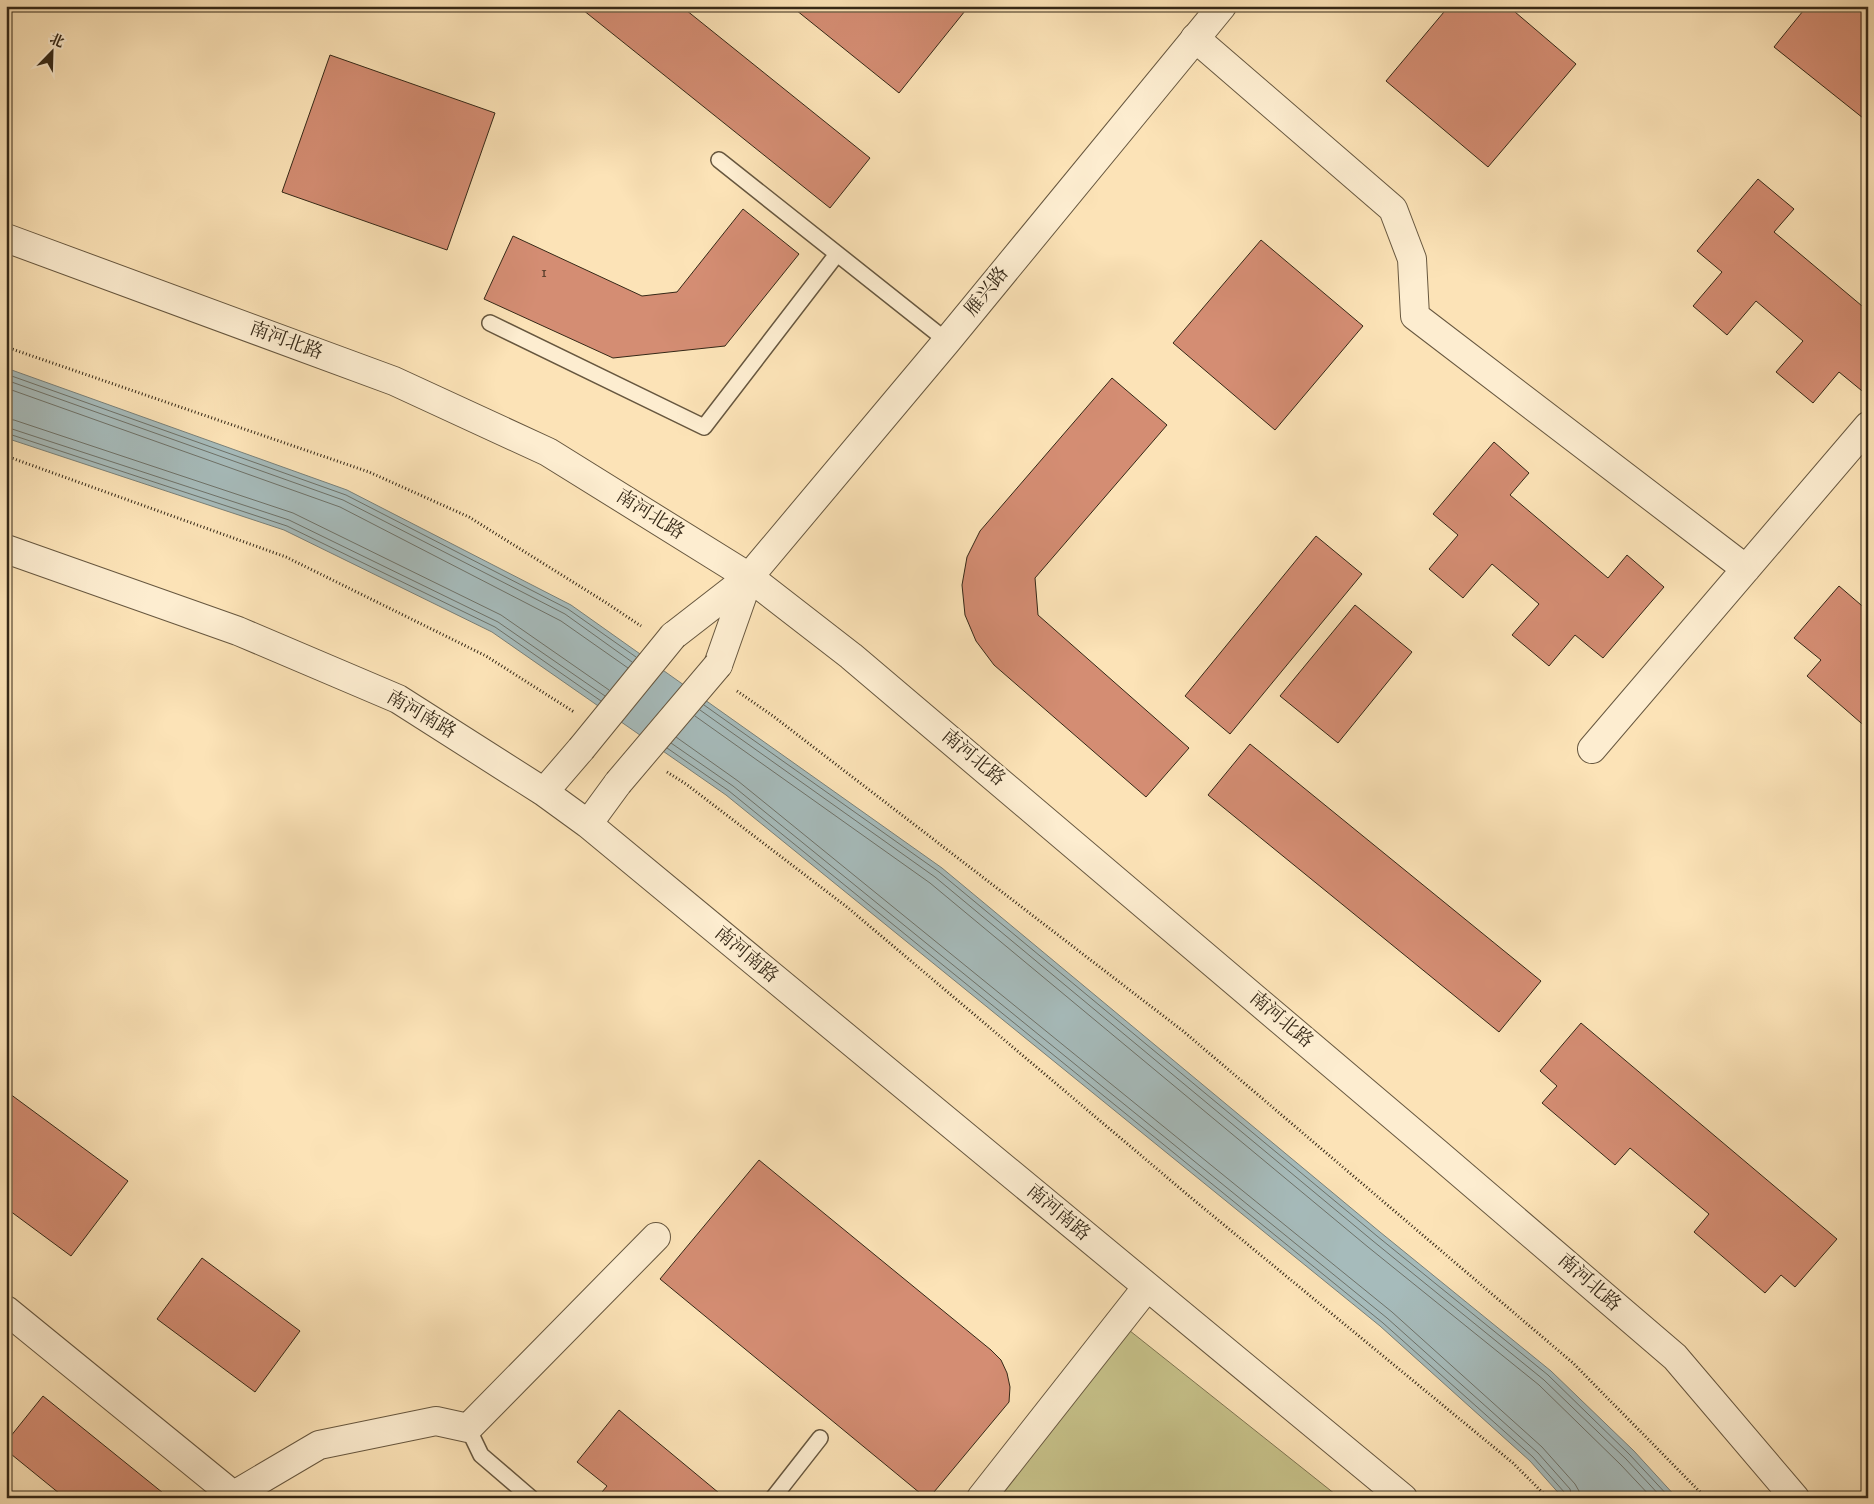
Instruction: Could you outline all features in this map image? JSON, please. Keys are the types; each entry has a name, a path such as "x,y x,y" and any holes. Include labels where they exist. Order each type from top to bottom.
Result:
{"street":[{"name":"雁兴路","path":"749,577 947,341 1222,6"},
{"path":"1196,38 1393,209 1412,259 1415,316 1746,569"},
{"name":"南河北路","path":"6,238 394,381 548,452 749,577 852,656 1675,1357 1795,1498"},
{"path":"1592,749 1868,426"},
{"name":"南河南路","path":"6,549 238,631 398,699 544,792 588,824 1403,1498"},
{"path":"544,792 673,636 749,577"},
{"path":"588,824 618,783 718,665 749,577"},
{"path":"6,1310 231,1497 319,1445 436,1421 468,1428 656,1237"},
{"path":"981,1498 1147,1286"}],"lane":[{"path":"719,160 947,341"},
{"path":"490,323 704,427 837,254"},
{"path":"468,1428 481,1455 532,1498"},
{"path":"774,1498 820,1438"}],"path":[{"path":"6,347 369,472 469,517 645,629"},
{"path":"6,456 286,557 486,656 578,714"},
{"path":"733,688 773,716 1182,1031 1573,1363 1706,1498"},
{"path":"661,768 686,784 847,907 1195,1201 1513,1463 1548,1498"}],"shaded area":[{"path":"1110,1315 1340,1498 964,1498"}],"water":[{"path":"6,368 347,490 571,605 942,868 1380,1232 1551,1371 1634,1451 1677,1498 1563,1498 1530,1461 1380,1326 726,795 492,632 284,530 6,438"}],"building":[{"path":"578,6 681,6 870,158 830,208"},
{"path":"791,6 969,6 899,93"},
{"path":"1449,6 1508,6 1576,64 1488,167 1386,81"},
{"path":"1807,6 1868,6 1868,122 1774,47"},
{"path":"330,55 495,113 447,250 282,192"},
{"path":"1758,179 1794,209 1774,232 1868,311 1867,395 1839,372 1813,403 1776,372 1803,341 1756,301 1727,335 1693,306 1722,272 1697,251"},
{"path":"743,209 799,254 725,346 613,358 484,299 513,236 642,296 677,292"},
{"path":"1261,240 1363,326 1275,430 1173,343"},
{"path":"1112,378 1167,425 1035,578 1038,615 1189,748 1146,797 994,665 976,641 965,615 962,585 967,557 980,531"},
{"path":"1494,442 1529,473 1510,495 1608,578 1627,555 1664,587 1603,658 1575,635 1549,666 1512,635 1539,604 1492,564 1463,598 1429,569 1458,535 1433,514"},
{"path":"1316,536 1362,574 1230,734 1185,696"},
{"path":"1839,586 1868,611 1868,729 1807,676 1821,660 1794,638"},
{"path":"1355,605 1412,652 1338,743 1280,696"},
{"path":"1250,744 1541,981 1499,1032 1208,795"},
{"path":"1581,1023 1837,1239 1795,1287 1781,1275 1765,1293 1694,1232 1709,1214 1630,1148 1615,1165 1542,1103 1557,1086 1540,1071"},
{"path":"6,1091 128,1181 71,1256 6,1208"},
{"path":"759,1160 1001,1360 1007,1373 1010,1387 1009,1402 929,1498 926,1498 660,1279"},
{"path":"202,1258 300,1331 255,1392 157,1319"},
{"path":"43,1396 168,1497 65,1498 6,1450 6,1442"},
{"path":"619,1410 725,1498 597,1498 607,1486 577,1462"}]}
